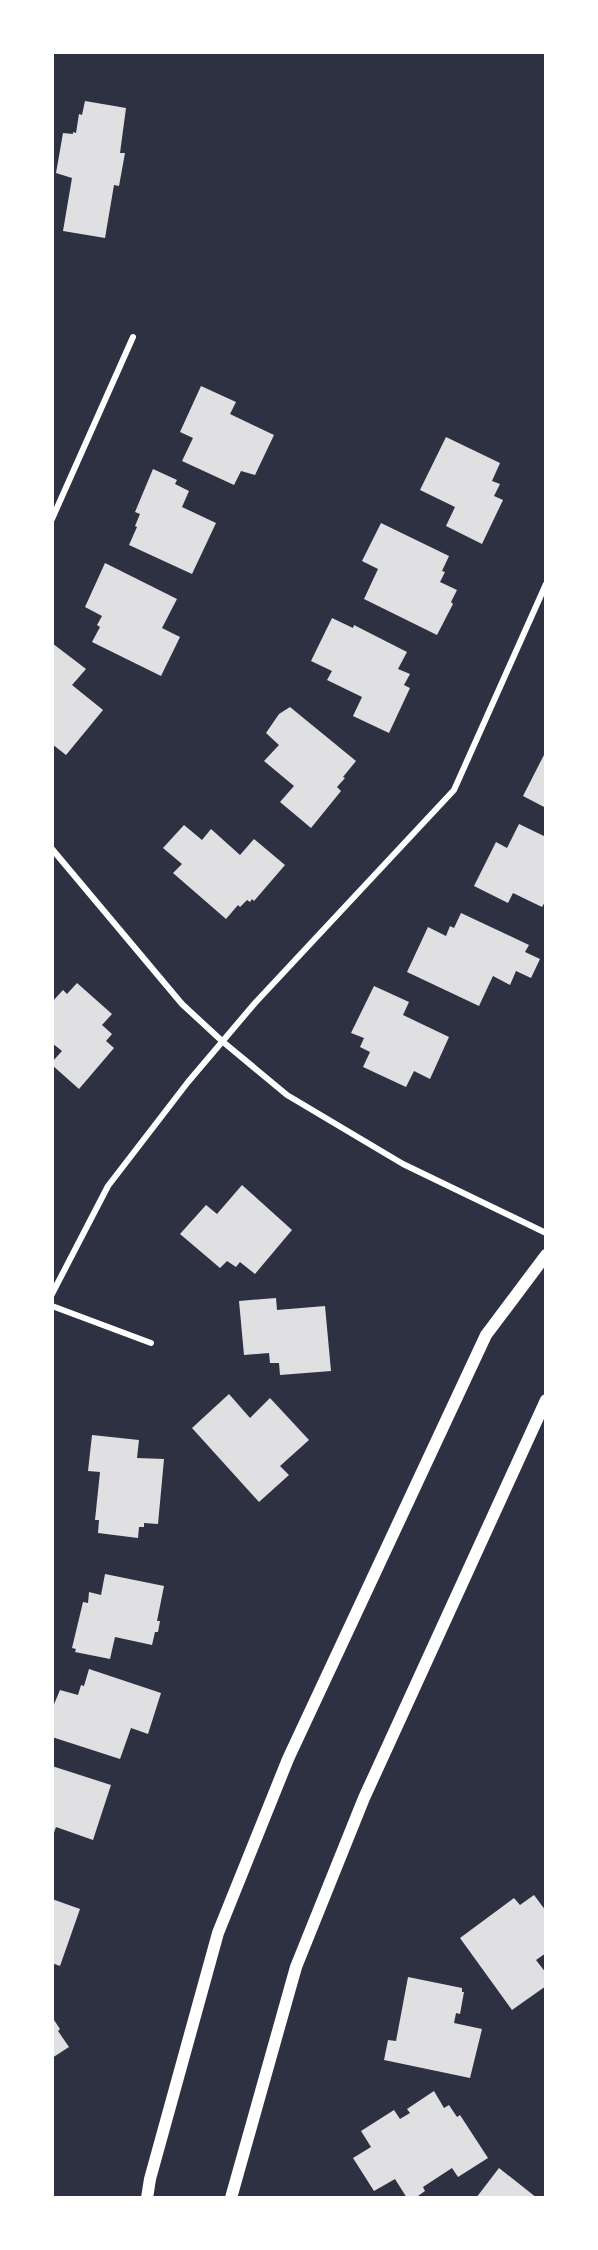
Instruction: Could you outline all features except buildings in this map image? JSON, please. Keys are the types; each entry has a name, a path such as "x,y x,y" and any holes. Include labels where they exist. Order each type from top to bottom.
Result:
{"main road":[{"path":"147,2198 150,2179 218,1932 288,1759 486,1335 546,1255"},
{"path":"231,2198 296,1967 364,1798 546,1401"}],"street":[{"path":"52,519 133,337"},
{"path":"52,1294 108,1186 222,1041 454,790 546,584"},
{"path":"52,849 182,1004 287,1095 403,1164 546,1233"},
{"path":"52,1306 151,1343"}]}
